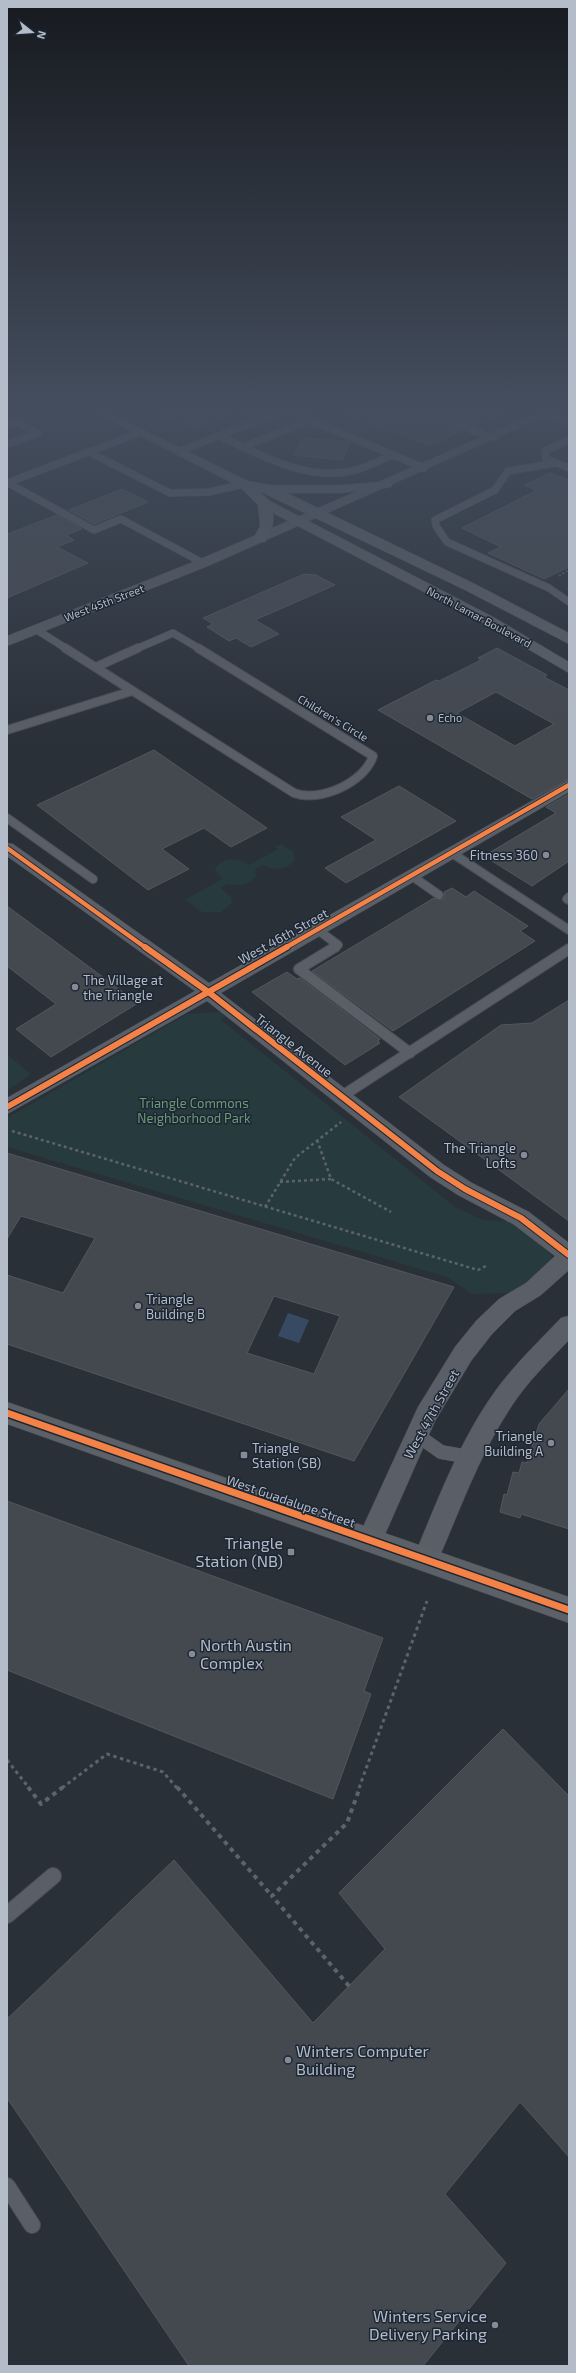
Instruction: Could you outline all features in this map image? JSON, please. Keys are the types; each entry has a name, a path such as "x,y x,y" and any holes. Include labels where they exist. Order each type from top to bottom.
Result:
{"main road":[{"path":"260,539 267,526 267,522"},
{"name":"West 45th Street","path":"7,641 203,563 298,522"},
{"name":"North Lamar Boulevard","path":"298,522 490,621 569,668"},
{"name":"North Lamar Boulevard","path":"335,522 477,591 569,639"},
{"name":"West Guadalupe Street","path":"7,1413 569,1610"}],"street":[{"name":"West 46th Street","path":"7,1107 207,991 318,930 569,785"},
{"name":"Triangle Avenue","path":"7,848 207,991 437,1171 465,1189 521,1218 569,1256"},
{"name":"West 47th Street","path":"370,1540 417,1435 445,1382 476,1340 507,1305 528,1293 569,1256"},
{"path":"426,1559 469,1456 501,1404 532,1363 569,1325"}],"lane":[{"path":"79,522 94,530 114,522"},
{"path":"126,522 203,563"},
{"path":"436,522 436,526 447,542 550,588 569,602"},
{"name":"Children's Circle","path":"37,630 96,668 132,691 298,795 326,792 350,782 366,772 373,762 373,756 173,634 96,668"},
{"path":"7,730 132,691"},
{"path":"7,818 93,878"},
{"path":"452,853 569,930"},
{"path":"412,876 440,895"},
{"path":"318,930 338,945 299,969 410,1053"},
{"path":"342,1096 569,949"},
{"path":"417,1435 429,1447 446,1456 469,1456"},
{"path":"7,1915 53,1876"},
{"path":"7,2186 32,2225"}],"path":[{"path":"265,1207 295,1158 338,1124"},
{"path":"12,1131 478,1270 486,1266"},
{"path":"317,1140 331,1179"},
{"path":"280,1182 331,1179 391,1212"},
{"path":"272,1896 347,1823 428,1601"},
{"path":"7,1760 41,1804 107,1754 163,1772 349,1986"}],"green space":[{"path":"281,844 293,852 295,860 284,868 276,869 263,865 255,869 256,877 249,882 239,885 228,884 220,888 231,897 232,903 221,912 202,912 185,900 222,879 215,870 221,862 226,860 235,860 249,865 278,849 275,847"},
{"name":"Triangle Commons Neighborhood Park","path":"220,1012 226,1016 221,1020 455,1207 483,1220 508,1221 549,1252 553,1258 516,1293 472,1294 447,1277 7,1147 7,1118 187,1014"},
{"path":"7,1054 31,1074 7,1091"}],"water":[{"path":"288,1313 309,1320 299,1343 278,1336"}],"building":[{"path":"39,522 69,522 82,529 66,535 74,540 57,547 88,563 7,598 7,534"},
{"path":"90,522 100,522 94,524"},
{"path":"474,522 569,522 569,567 544,579 488,553 501,547 462,528"},
{"path":"304,574 316,575 335,585 255,620 279,634 251,647 236,638 229,641 207,627 213,624 203,618"},
{"name":"Echo","path":"497,648 547,675 544,677 569,690 569,779 532,799 378,710 436,680 439,681 481,660 478,658","holes":["496,692 554,724 515,746 457,713"]},
{"path":"154,750 267,828 231,847 204,828 162,849 189,869 148,890 37,805"},
{"path":"399,786 456,821 346,883 325,868 376,840 341,817"},
{"path":"569,794 569,861 532,886 484,856 556,813 546,807"},
{"path":"452,888 466,897 474,891 528,926 520,931 535,941 393,1031 312,971 434,898 442,900 445,896 444,892"},
{"name":"The Village at the Triangle","path":"7,906 138,1003 51,1057 16,1029 56,1004 7,966"},
{"path":"287,972 297,979 300,978 380,1039 378,1041 380,1043 345,1065 252,992"},
{"name":"The Triangle Lofts","path":"569,1000 569,1221 399,1097 501,1025 532,1023"},
{"name":"Triangle Building B","path":"7,1153 454,1287 354,1461 7,1344 7,1275 63,1293 95,1238 21,1216 7,1239","holes":["274,1296 340,1316 314,1374 247,1353"]},
{"name":"Triangle Building A","path":"569,1389 569,1529 521,1514 520,1518 500,1512 504,1494 507,1495 513,1472 519,1473 522,1462 527,1463 539,1424"},
{"name":"North Austin Complex","path":"7,1501 383,1638 364,1691 371,1694 333,1799 7,1670"},
{"name":"Winters Computer Building","path":"503,1729 569,1796 569,2157 520,2102 445,2194 506,2263 423,2366 189,2366 7,2098 7,2019 174,1860 313,2023 385,1949 339,1893"}],"cycle path":[{"path":"7,1107 569,785"},
{"path":"7,848 207,991 437,1171 465,1189 521,1218 569,1255"},
{"path":"7,1413 569,1610"}],"place":[{"name":"Echo","path":"430,718"},
{"name":"Fitness 360","path":"546,855"},
{"name":"The Village at the Triangle","path":"75,987"},
{"name":"The Triangle Lofts","path":"524,1155"},
{"name":"Triangle Building B","path":"138,1306"},
{"name":"Triangle Building A","path":"551,1443"},
{"name":"Triangle Station (SB)","path":"244,1455"},
{"name":"Triangle Station (NB)","path":"291,1552"},
{"name":"North Austin Complex","path":"192,1654"},
{"name":"Winters Computer Building","path":"288,2060"},
{"name":"Winters Service Delivery Parking","path":"495,2325"}]}
